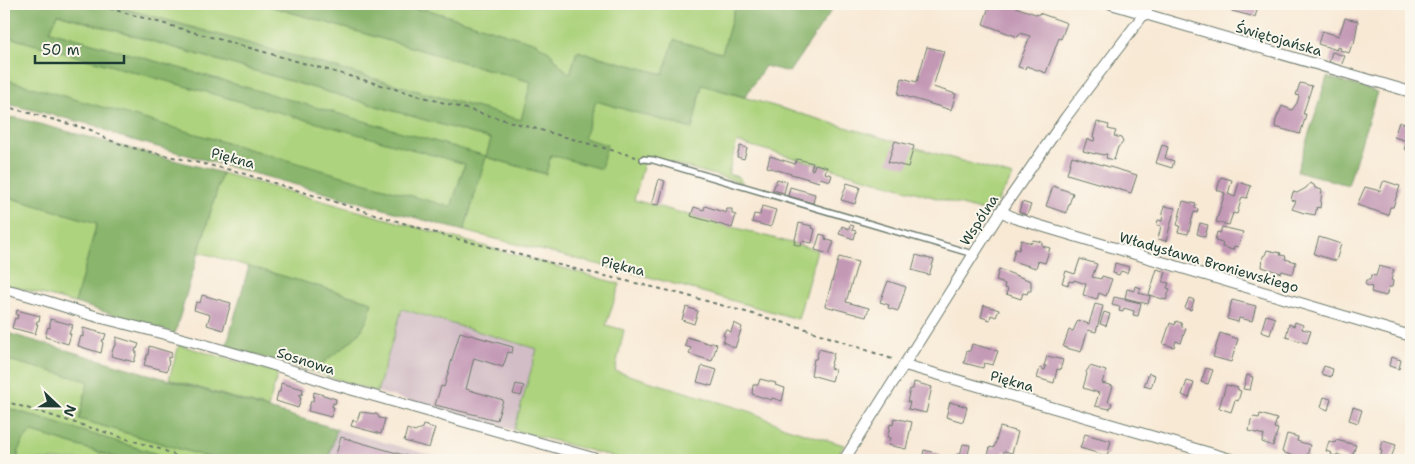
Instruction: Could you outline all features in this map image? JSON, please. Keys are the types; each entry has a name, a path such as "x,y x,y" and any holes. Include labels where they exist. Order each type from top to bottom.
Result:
{"street":[{"name":"Świętojańska","path":"1111,4 1411,92"},
{"name":"Wspólna","path":"844,460 1001,211 1066,117 1144,14 1149,4"},
{"name":"Władysława Broniewskiego","path":"1001,211 1014,218 1411,336"},
{"name":"Sosnowa","path":"4,289 104,319 290,369 332,384 600,460"},
{"name":"Piękna","path":"905,365 1234,460"}],"lane":[{"path":"643,159 653,160 973,254"}],"path":[{"path":"94,4 643,159"},
{"name":"Piękna","path":"4,106 91,130 133,148 235,172 442,235 674,292 794,326 889,357 905,365"},
{"path":"4,401 163,450 185,460"}],"shaded area":[{"path":"401,309 537,349 514,430 377,392"},
{"path":"337,429 448,460 328,460"}],"green space":[{"path":"4,4 102,4 152,16 521,120 531,82 262,4 382,4 428,10 536,43 550,52 570,74 577,51 663,74 674,40 722,53 736,4 836,4 789,72 765,66 745,97 702,85 692,129 596,101 584,138 607,145 601,169 551,155 546,174 486,157 464,231 118,136 97,126 4,103 4,79 451,207 465,164 4,36","holes":["58,14 491,139 486,156 50,31"]},
{"path":"109,4 262,4 531,82 521,120"},
{"path":"382,4 736,4 722,54 663,74 577,51 570,74 550,52 516,37 428,10"},
{"path":"57,14 491,139 486,157 50,31"},
{"path":"4,36 465,163 451,208 4,79"},
{"path":"1327,77 1377,92 1348,185 1297,171"},
{"path":"702,85 1013,176 990,213 737,142 728,174 738,177 743,183 646,156 634,200 817,250 798,319 649,277 464,231 486,157 545,174 550,155 583,138 596,101 692,129"},
{"path":"4,117 17,118 222,173 175,333 75,303 97,223 4,196"},
{"path":"222,173 620,284 606,325 624,330 615,371 752,412 784,427 844,445 835,460 625,460 514,430 537,349 402,309 377,392 314,372 362,330 372,302 199,252"},
{"path":"4,196 97,223 75,303 4,284"},
{"path":"249,266 372,302 362,330 314,372 226,347"},
{"path":"4,332 337,429 328,460 217,460 79,419 88,381 4,359"},
{"path":"179,345 278,373 268,408 169,379"},
{"path":"4,359 89,381 79,419 217,460 166,460 157,454 4,407"},
{"path":"4,407 157,454 166,460 124,460 33,432 21,444 18,460 4,460"},
{"path":"33,432 124,460 18,460 21,444"}],"building":[{"path":"990,4 1007,4 1067,23 1061,39 1059,38 1046,73 1026,66 1025,69 1018,67 1030,36 1020,33 1018,37 983,24"},
{"path":"1233,4 1259,4 1255,17 1232,11"},
{"path":"1345,18 1358,21 1354,44 1352,44 1349,53 1340,50 1341,48 1337,47 1337,50 1318,44 1322,31 1339,36"},
{"path":"927,47 944,51 933,87 956,94 951,110 898,94 902,78 917,82"},
{"path":"1332,52 1345,56 1341,66 1329,62"},
{"path":"1300,83 1312,86 1303,114 1306,114 1300,134 1275,127 1282,106 1292,110 1297,103 1299,96 1296,95"},
{"path":"1097,122 1109,125 1108,129 1116,131 1114,136 1121,138 1123,142 1118,147 1114,160 1106,158 1107,154 1083,151 1087,139 1094,141 1095,138 1093,137"},
{"path":"1399,122 1411,126 1411,152 1404,149 1407,141 1394,137"},
{"path":"895,141 914,146 908,167 888,162"},
{"path":"1162,145 1168,147 1165,158 1174,161 1172,168 1156,163"},
{"path":"740,146 747,148 744,159 737,157"},
{"path":"770,156 795,164 797,159 813,163 811,169 813,170 815,164 827,167 825,173 832,175 830,181 820,178 819,182 767,167"},
{"path":"1072,156 1137,175 1131,193 1067,174"},
{"path":"1221,177 1232,180 1228,194 1235,197 1239,182 1251,186 1247,198 1242,197 1237,214 1233,213 1229,225 1216,222 1225,193 1217,190"},
{"path":"659,179 665,181 659,205 652,204"},
{"path":"777,179 787,182 784,193 773,190"},
{"path":"1385,181 1400,186 1393,207 1390,207 1388,215 1357,205 1365,187 1380,191"},
{"path":"847,183 860,187 855,204 841,200"},
{"path":"1310,183 1315,188 1322,190 1320,208 1317,207 1315,215 1292,209 1296,201 1291,200 1293,192 1297,193 1306,188"},
{"path":"1053,186 1073,193 1066,213 1046,206"},
{"path":"790,187 815,194 813,203 788,196"},
{"path":"1183,201 1196,204 1195,208 1198,209 1197,213 1194,212 1188,234 1178,232 1180,226 1177,225"},
{"path":"1022,202 1031,205 1027,215 1019,212"},
{"path":"705,206 726,213 727,209 732,209 732,214 736,215 732,228 691,216 694,207 704,210"},
{"path":"762,206 776,210 771,227 752,222 754,214 760,215"},
{"path":"1164,206 1175,208 1166,241 1158,239 1161,226 1157,225 1158,220 1162,221"},
{"path":"799,223 812,226 811,228 815,229 812,243 802,241 801,246 794,244"},
{"path":"1200,223 1208,225 1205,237 1197,234"},
{"path":"850,225 854,226 852,230 856,231 854,239 839,234 842,226 849,229"},
{"path":"1222,227 1243,232 1238,247 1234,246 1233,250 1222,247 1223,243 1215,241 1217,232 1220,233"},
{"path":"820,234 826,236 825,239 834,242 829,254 815,250"},
{"path":"1319,237 1341,244 1336,261 1314,254"},
{"path":"1021,240 1032,243 1033,240 1042,242 1042,246 1050,248 1045,263 1038,261 1036,268 1012,261 1015,249 1019,250"},
{"path":"1267,250 1281,253 1280,255 1286,256 1285,259 1296,262 1293,274 1282,271 1281,273 1262,267 1263,256"},
{"path":"916,255 934,260 929,275 912,270"},
{"path":"839,257 858,262 846,302 869,308 866,317 825,306"},
{"path":"1080,259 1097,264 1092,277 1101,279 1102,276 1112,279 1106,296 1099,293 1097,299 1083,295 1086,284 1074,280 1073,282 1069,281 1068,285 1062,283 1066,271 1075,274"},
{"path":"1115,263 1129,267 1127,273 1121,271 1119,275 1113,273"},
{"path":"1379,266 1394,270 1391,280 1393,281 1392,287 1389,287 1386,296 1371,292 1372,287 1365,283 1366,280 1370,280 1371,275 1376,276"},
{"path":"999,269 1031,281 1031,291 1028,291 1027,294 1023,293 1021,299 1006,294 1008,289 1004,288 1005,284 996,281"},
{"path":"1157,269 1166,272 1163,282 1169,283 1167,288 1170,289 1166,300 1149,295"},
{"path":"888,281 906,287 898,311 888,308 889,305 880,302"},
{"path":"1135,286 1141,288 1139,293 1150,296 1148,304 1125,298 1127,289 1134,291"},
{"path":"202,295 231,303 223,330 207,325 210,315 194,310 196,302 200,303"},
{"path":"1114,297 1141,303 1138,316 1133,315 1134,311 1124,308 1123,312 1119,311 1120,307 1112,305"},
{"path":"1189,298 1194,300 1191,310 1185,308"},
{"path":"1232,300 1256,306 1252,321 1239,318 1238,322 1227,319"},
{"path":"1095,304 1103,306 1096,332 1088,330 1081,352 1063,347 1069,330 1073,331 1078,320 1089,324"},
{"path":"984,305 999,310 996,317 991,315 990,320 981,317"},
{"path":"686,307 698,311 694,324 682,320"},
{"path":"17,310 40,316 36,324 38,324 35,334 12,328 15,318 17,319"},
{"path":"1104,312 1110,314 1106,326 1100,324"},
{"path":"1266,315 1275,318 1270,335 1261,332"},
{"path":"50,319 73,325 69,333 71,334 68,344 45,337 48,327 50,328"},
{"path":"1176,321 1186,328 1181,343 1176,341 1174,347 1163,344 1170,323 1175,325"},
{"path":"1295,322 1303,325 1302,329 1311,331 1307,343 1286,337 1289,324 1294,326"},
{"path":"734,323 742,327 735,348 723,342 725,336 723,335 726,329 731,332"},
{"path":"83,328 106,334 102,342 101,353 78,346 81,336 83,337"},
{"path":"460,332 513,347 512,353 508,352 503,367 474,358 466,389 503,400 497,420 435,405 441,386 444,387"},
{"path":"1220,333 1238,339 1231,362 1213,357"},
{"path":"116,337 139,344 136,348 135,352 137,352 134,362 111,356 114,346 116,346"},
{"path":"687,337 717,344 712,361 689,354 691,348 685,346"},
{"path":"972,344 998,351 993,365 984,363 983,368 964,363 967,351 970,351"},
{"path":"149,346 172,353 170,358 168,357 167,371 144,365"},
{"path":"819,349 834,353 830,368 835,370 832,381 811,375 814,359 816,359"},
{"path":"1047,356 1063,360 1060,370 1057,369 1054,383 1037,378 1040,368 1045,370 1046,366 1044,366"},
{"path":"1391,357 1401,360 1399,369 1389,366"},
{"path":"702,366 717,370 712,386 697,382"},
{"path":"1090,366 1106,371 1102,383 1113,386 1108,402 1112,403 1110,409 1095,406 1099,393 1083,388 1086,372"},
{"path":"1324,366 1333,369 1331,377 1321,374"},
{"path":"1206,368 1213,370 1208,384 1201,382"},
{"path":"1149,373 1155,375 1151,388 1144,386"},
{"path":"1247,375 1253,377 1250,390 1243,389"},
{"path":"760,379 776,383 775,385 785,388 782,401 772,398 771,400 752,394 753,385 758,385"},
{"path":"1187,381 1194,383 1189,398 1182,395"},
{"path":"914,382 932,387 926,413 908,409 910,402 907,402"},
{"path":"281,383 303,389 302,395 300,394 299,397 301,398 298,408 276,401"},
{"path":"516,384 524,386 521,396 513,394"},
{"path":"1226,385 1238,388 1241,391 1238,401 1235,400 1231,412 1219,408"},
{"path":"314,392 336,399 335,404 333,403 332,407 334,407 331,417 308,411 311,401 313,401"},
{"path":"1324,397 1331,399 1328,410 1321,407"},
{"path":"950,402 967,407 963,422 946,417"},
{"path":"1353,407 1362,410 1358,423 1349,420"},
{"path":"360,412 377,414 379,418 385,419 381,434 351,426 353,420 357,421"},
{"path":"1260,414 1277,419 1274,428 1278,429 1273,446 1262,442 1264,435 1249,431 1251,420 1254,417 1259,418"},
{"path":"894,418 912,422 906,449 888,445 890,438 887,437 890,424 893,425"},
{"path":"423,425 435,428 429,448 404,441 407,429 415,432 422,428"},
{"path":"1000,427 1018,432 1012,453 1004,451 1002,460 988,456 990,447 994,448"},
{"path":"1085,434 1111,441 1107,456 1080,448"},
{"path":"1287,434 1298,437 1297,441 1310,445 1306,460 1282,452"},
{"path":"341,437 421,460 344,460 335,458"},
{"path":"1336,440 1356,445 1351,460 1346,460 1347,458 1337,454 1336,456 1331,455 1332,453 1326,451 1329,441 1335,443"},
{"path":"1383,441 1396,445 1390,460 1380,458"},
{"path":"963,444 970,445 967,460 959,460 959,457 956,457 957,454 960,455"},
{"path":"924,450 939,454 938,456 951,460 922,460"}]}
